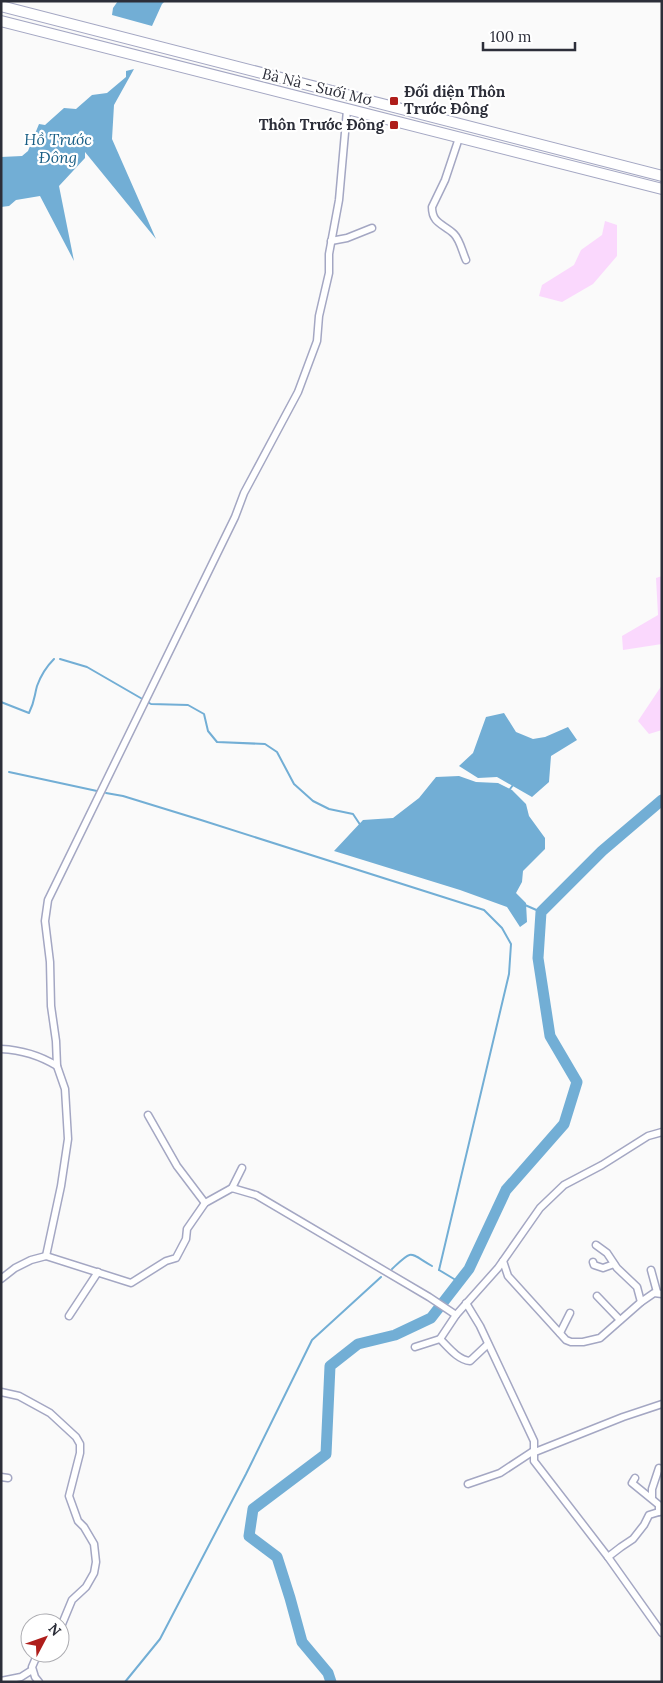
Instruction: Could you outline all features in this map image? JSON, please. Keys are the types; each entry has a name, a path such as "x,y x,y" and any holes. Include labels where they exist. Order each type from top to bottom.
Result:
{"main road":[{"name":"Bà Nà - Suối Mơ","path":"1,6 662,176"},
{"name":"Bà Nà - Suối Mơ","path":"1,21 662,189"},
{"path":"347,110 349,96"}],"street":[{"path":"46,1256 61,1186 68,1138 65,1088 57,1066 51,1006 50,962 45,921 48,900 235,517 244,493 298,392 317,342 319,316 329,273 329,254 339,200 347,110"},
{"path":"459,138 432,207 432,212 435,220 454,234 466,260"},
{"path":"331,241 340,241 372,228"},
{"path":"1,1049 43,1057 57,1066"},
{"path":"148,1115 177,1166 206,1203"},
{"path":"415,1347 440,1339 456,1315 503,1260 540,1208 564,1185 602,1165 648,1136 662,1132"},
{"path":"1,1279 31,1260 46,1256 131,1283 166,1261 176,1258 186,1239 187,1228 206,1203 232,1188 242,1168"},
{"path":"232,1188 256,1195 430,1297 456,1315"},
{"path":"596,1245 607,1253 614,1264 637,1287 641,1302"},
{"path":"503,1260 508,1276 566,1340 571,1342 583,1342 600,1338 641,1302 659,1293 651,1270"},
{"path":"593,1262 594,1266 598,1268 614,1264"},
{"path":"69,1316 98,1272"},
{"path":"598,1296 620,1320"},
{"path":"466,1303 480,1326 534,1441 534,1461 608,1557 662,1633"},
{"path":"560,1333 570,1313"},
{"path":"440,1339 464,1360 470,1361 488,1344"},
{"path":"1,1392 19,1396 50,1412 76,1437 80,1444 80,1453 69,1496 78,1521 94,1544 96,1562 94,1573 86,1587 72,1600 67,1613"},
{"path":"468,1484 500,1473 535,1451 662,1404"},
{"path":"652,1498 659,1468"},
{"path":"608,1557 633,1540 649,1515 660,1512 659,1505 632,1483 635,1478"},
{"path":"34,1663 32,1670 39,1682"},
{"path":"1,1681 21,1677 32,1670"}],"shaded area":[{"path":"605,221 617,225 617,256 593,284 562,302 539,296 542,285 574,265 581,250 602,235"},
{"path":"662,576 662,644 623,650 622,636 658,615 656,578"},
{"path":"662,685 662,730 649,734 638,721"}],"water":[{"path":"118,1 165,1 152,26 112,15 113,8"},
{"name":"Hồ Trước Đông","path":"134,69 114,105 112,139 156,239 85,152 85,158 59,186 74,261 40,196 16,200 9,206 1,207 1,157 22,156 28,151 39,124 45,125 64,108 76,109 92,95 107,93 126,77 126,71"},
{"path":"504,713 516,732 533,739 545,737 568,727 577,740 551,756 549,782 532,797 497,777 478,778 459,766 473,753 486,717"},
{"path":"459,776 476,782 498,783 512,790 526,804 529,816 545,838 545,849 523,871 522,882 516,893 526,903 527,922 520,927 507,907 460,890 334,851 363,820 393,818 419,798 436,777"}],"waterway":[{"path":"1,702 29,713 40,678 54,659"},
{"path":"60,659 87,667 151,704 188,705 204,714 208,731 217,742 265,744 277,752 294,784 313,801 329,809 353,814 361,826"},
{"path":"9,772 97,791"},
{"path":"510,789 513,785"},
{"path":"106,793 123,796 201,820 484,910 502,928 511,944 509,974 439,1270"},
{"path":"331,1682 328,1673 302,1642 277,1557 249,1536 253,1509 326,1454 330,1366 358,1344 395,1335 431,1318 469,1269 506,1190 564,1124 577,1082 550,1036 538,958 541,912 602,851 662,800"},
{"path":"525,905 541,912"},
{"path":"392,1269 404,1258 411,1255 432,1266"},
{"path":"439,1270 459,1282"},
{"path":"125,1682 160,1639 246,1474 312,1340 381,1277"}],"place":[{"name":"Đối diện Thôn Trước Đông","path":"394,101"},
{"name":"Thôn Trước Đông","path":"394,125"}]}
